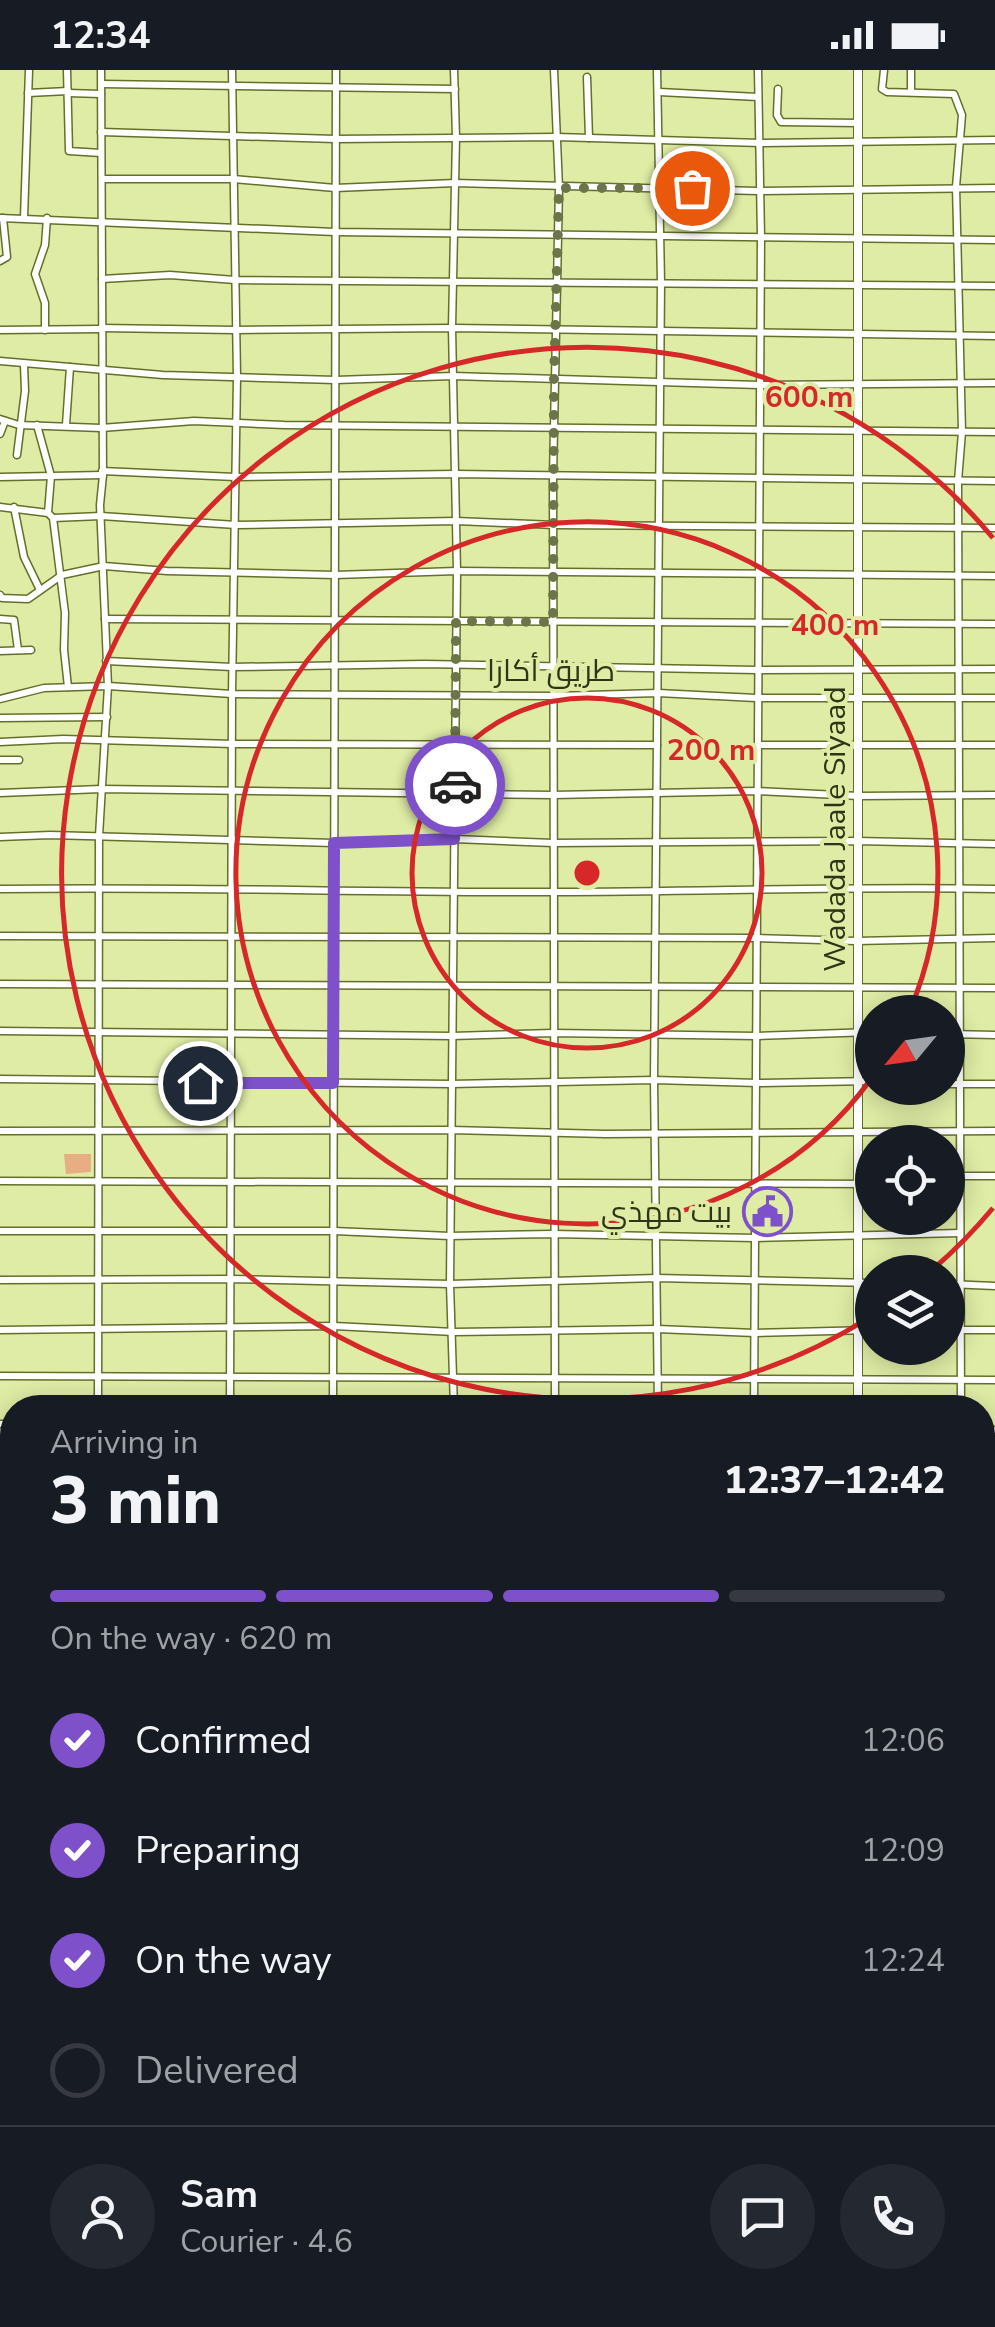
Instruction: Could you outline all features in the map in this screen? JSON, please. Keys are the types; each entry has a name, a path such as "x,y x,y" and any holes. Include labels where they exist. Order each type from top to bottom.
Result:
{"main road":[{"name":"Wadada Jaale Siyaad","path":"857,995 858,70"},
{"name":"Wadada Jaale Siyaad","path":"858,1235 858,1255"},
{"name":"Wadada Jaale Siyaad","path":"858,1365 858,1395"}],"street":[{"path":"24,218 29,70"},
{"path":"67,70 69,151 102,153"},
{"path":"98,1395 99,836 108,686 101,516 102,70"},
{"path":"231,1395 232,666 237,377 232,70"},
{"path":"333,1395 336,70"},
{"path":"454,70 452,328 457,572 450,1284 454,1395"},
{"path":"554,70 559,188 553,477 555,1395"},
{"path":"657,70 661,283 654,938 658,1395"},
{"path":"754,1395 758,1184 758,70"},
{"path":"884,70 882,89 887,92 954,94 962,115 956,187 962,432 957,624 960,995"},
{"path":"911,70 911,92"},
{"path":"588,76 589,138"},
{"path":"102,84 455,89"},
{"path":"778,89 777,114 782,122 858,123"},
{"path":"28,92 102,94"},
{"path":"659,92 758,97"},
{"path":"101,132 336,139 556,137 761,143 995,140"},
{"path":"102,179 234,178 335,188 455,184 758,191 995,188"},
{"path":"0,262 7,257 2,218 335,232 995,240"},
{"path":"45,330 45,303 34,274 44,245 47,218"},
{"path":"102,280 170,275 235,280 995,286"},
{"path":"0,330 452,328 995,336"},
{"path":"0,361 101,371 336,380 453,376 759,385 995,383"},
{"path":"17,454 25,391 24,365"},
{"path":"66,425 70,367"},
{"path":"0,434 2,420 19,425 102,428 194,421 995,432"},
{"path":"37,425 51,476 51,515 62,576 68,687"},
{"path":"0,477 102,473 236,477 456,474 995,481"},
{"path":"0,507 51,515 236,524 456,521 758,528 995,528"},
{"path":"14,508 24,556 40,590"},
{"path":"0,595 24,600 62,576 104,566 334,575 554,572 995,576"},
{"path":"0,618 14,620 18,650"},
{"path":"105,619 995,624"},
{"path":"0,651 30,650"},
{"path":"106,661 232,666 995,669"},
{"name":"طريق أكارا","path":"0,699 30,690 108,686 232,694 658,693 756,698 995,698"},
{"path":"0,718 107,717"},
{"path":"0,742 656,745"},
{"path":"757,745 995,745"},
{"path":"0,760 19,760"},
{"path":"0,793 102,789 553,795 756,791 858,796 995,794"},
{"path":"0,837 334,843 454,839 995,844"},
{"path":"0,889 995,889"},
{"path":"0,936 755,938 856,942 995,938"},
{"path":"0,984 995,988"},
{"path":"0,1031 452,1036 756,1036 855,1031"},
{"path":"965,1034 995,1035"},
{"path":"0,1079 233,1084 855,1080"},
{"path":"965,1084 995,1084"},
{"path":"965,1130 995,1131"},
{"path":"0,1131 855,1134"},
{"path":"965,1176 995,1176"},
{"path":"0,1181 855,1184"},
{"path":"0,1231 755,1238 858,1235"},
{"path":"0,1280 231,1279 450,1284 657,1278 855,1283"},
{"path":"965,1284 995,1286"},
{"path":"0,1330 334,1326 454,1332 657,1329 755,1334 855,1330"},
{"path":"965,1330 995,1330"},
{"path":"960,1365 961,1395"},
{"path":"0,1376 995,1380"}],"shaded area":[{"path":"64,1154 91,1154 91,1172 66,1174"}],"way so far":[{"path":"455,785 456,621 553,622 559,188 692,188"}],"place":[{"name":"بيت مهذي","path":"767,1212"}],"route":[{"path":"200,1083 333,1083 334,843 454,839 455,785"}]}
